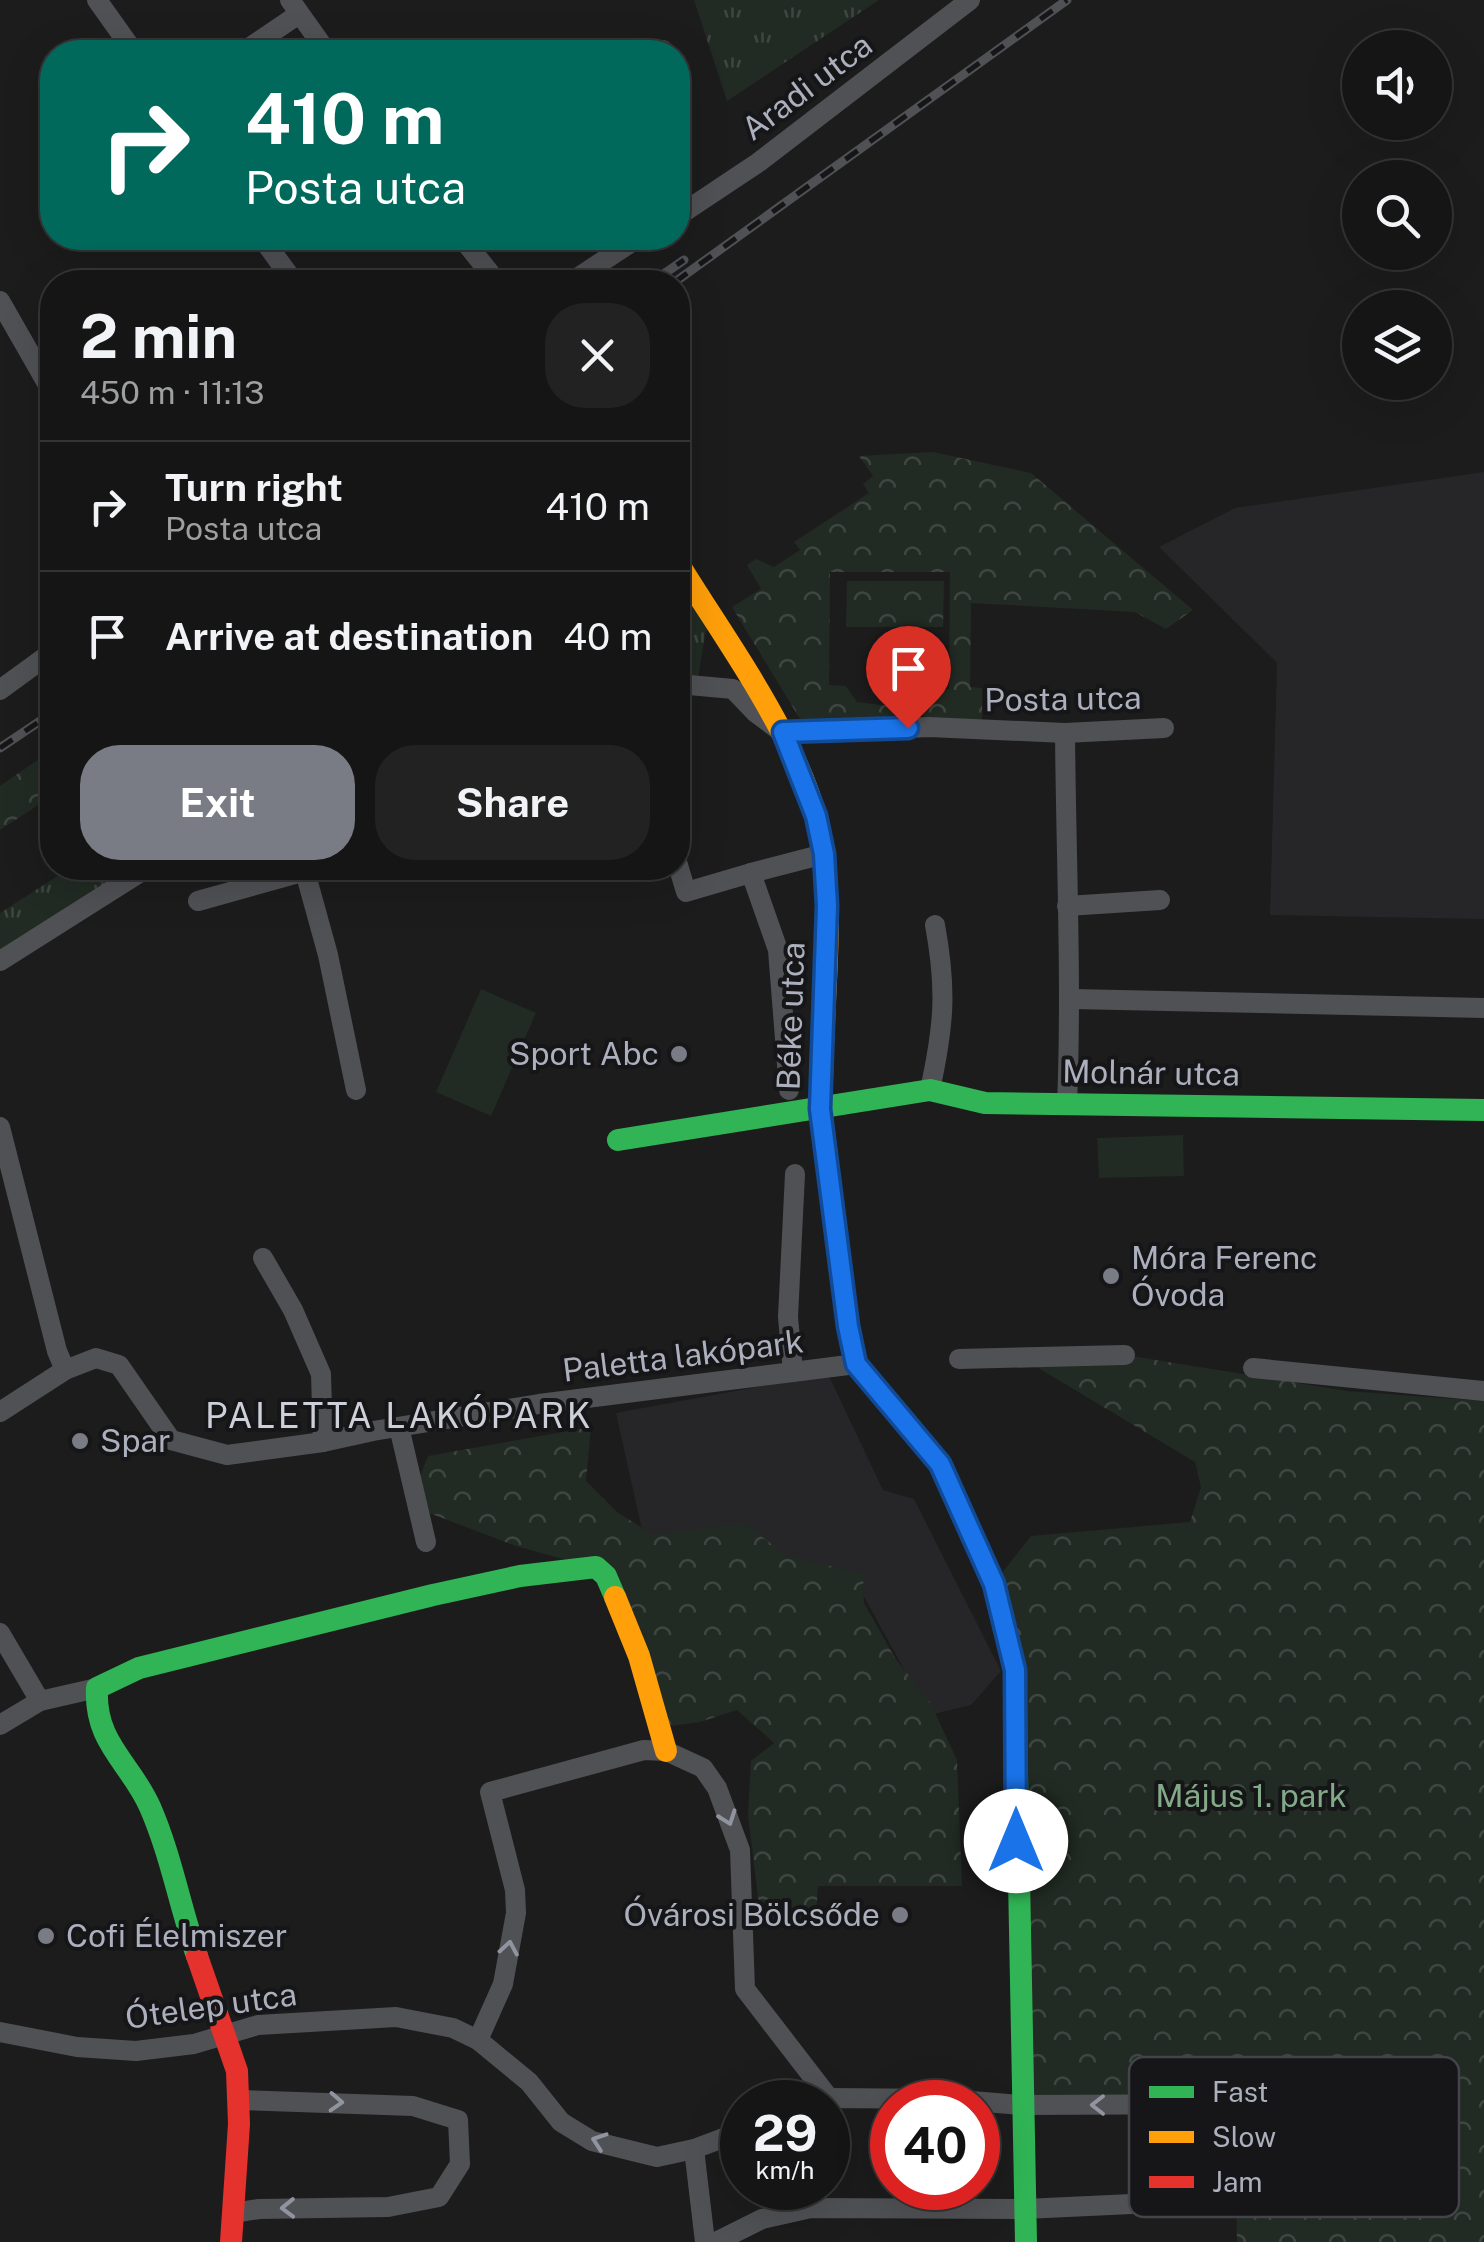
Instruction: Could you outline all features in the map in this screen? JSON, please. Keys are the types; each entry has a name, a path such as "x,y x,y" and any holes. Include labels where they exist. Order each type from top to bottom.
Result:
{"street":[{"path":"96,0 125,40"},
{"name":"Aradi utca","path":"690,208 759,162 970,0"},
{"path":"257,40 294,7 318,40"},
{"path":"472,250 487,270"},
{"path":"589,270 620,250"},
{"path":"0,301 40,371"},
{"name":"Béke utca","path":"690,581 783,732 811,802 824,854 827,906 820,1109 856,1364 940,1464 994,1584 1015,1670 1026,2242"},
{"path":"0,690 40,661"},
{"path":"690,685 733,689 756,713 783,732"},
{"name":"Posta utca","path":"783,732 929,727 1065,734 1164,728"},
{"path":"1065,734 1072,999 1067,1105"},
{"path":"682,880 686,892 824,854"},
{"path":"752,872 778,950 789,1090"},
{"path":"0,962 129,880"},
{"path":"198,901 268,880"},
{"path":"311,880 356,1090"},
{"path":"1067,906 1160,900"},
{"path":"930,1090 942,1036 945,976 935,925"},
{"path":"1072,999 1484,1008"},
{"name":"Molnár utca","path":"618,1140 930,1090 985,1104 1484,1110"},
{"path":"0,1126 65,1370 0,1412"},
{"path":"793,1372 788,1317 795,1174"},
{"path":"263,1258 294,1310 321,1374 323,1442"},
{"path":"959,1359 1124,1355"},
{"name":"Paletta lakópark","path":"65,1370 96,1358 119,1366 171,1440 227,1454 323,1442 538,1404 856,1364"},
{"path":"1254,1368 1484,1391"},
{"path":"399,1427 426,1542"},
{"path":"0,1725 40,1701 97,1688 139,1668 433,1595 520,1576 596,1567 606,1576 639,1656 666,1752"},
{"path":"0,1633 40,1701"},
{"path":"97,1688 96,1708 108,1744 148,1802 172,1864 194,1948 237,2072 231,2242"},
{"path":"478,2040 503,1984 516,1914 515,1890 490,1792 644,1750 666,1752 702,1768 717,1788 740,1850 745,1990 806,2080"},
{"name":"Ótelep utca","path":"0,2032 77,2047 136,2051 224,2038 258,2025 396,2018 454,2028 478,2040 529,2082 562,2122 592,2141 657,2156 720,2139"},
{"path":"232,2213 388,2207 438,2197 460,2164 458,2120 413,2106 238,2100"},
{"path":"850,2100 1129,2104"},
{"path":"694,2149 705,2242"},
{"path":"716,2242 762,2219 811,2208 1025,2209 1129,2204"}],"shaded area":[{"path":"1484,472 1484,919 1270,915 1277,663 1159,547 1235,508"},
{"path":"828,1374 883,1490 914,1499 1001,1671 971,1705 929,1715 856,1582 645,1543 616,1413"}],"green space":[{"path":"694,0 879,0 727,101"},
{"path":"933,452 1031,473 1193,610 1166,629 1135,612 971,603 970,687 982,688 982,729 923,725 925,691 949,689 950,572 830,572 829,685 846,686 857,702 896,707 893,729 800,719 732,607 761,589 747,565 756,559 774,567 800,550 794,542 869,493 863,484 873,476 859,456"},
{"path":"690,560 717,605 705,635 697,685 690,685"},
{"path":"847,581 944,581 943,627 846,627"},
{"path":"40,758 40,804 0,830 0,786"},
{"path":"51,880 137,880 0,970 0,913"},
{"path":"481,989 536,1013 491,1116 436,1092"},
{"path":"1183,1135 1184,1176 1099,1178 1097,1138"},
{"name":"Május 1. park","path":"1015,1354 1125,1355 1347,1391 1484,1401 1484,2242 1237,2242 1236,2217 1459,2217 1459,2057 1129,2057 1129,2101 1022,2105 1015,1670 994,1583 1031,1536 1190,1522 1201,1487 1195,1462"},
{"path":"591,1427 586,1481 617,1512 653,1535 744,1523 786,1555 863,1574 864,1603 895,1658 930,1702 957,1760 962,1886 818,1886 816,1916 761,1922 748,1815 751,1761 774,1743 737,1710 671,1726 622,1607 581,1564 516,1546 429,1513 420,1476 428,1456"}],"railway":[{"path":"690,271 1067,0"},
{"path":"669,270 684,260"},
{"path":"0,748 40,721"}],"traffic: fast":[{"path":"823,1047 821,1109 856,1364 941,1464 994,1583 1015,1670 1026,2242"},
{"path":"618,1140 930,1090 985,1103 1484,1110"},
{"path":"197,1956 150,1807 101,1723 97,1688 139,1668 520,1576 596,1567 606,1576 615,1597"}],"traffic: slow":[{"path":"690,582 786,741 816,818 828,903 823,1047"},
{"path":"615,1597 639,1656 666,1751"}],"traffic: jam":[{"path":"197,1956 237,2071 239,2124 231,2242"}],"place":[{"name":"Sport Abc","path":"679,1054"},
{"name":"Móra Ferenc Óvoda","path":"1111,1276"},
{"name":"Spar","path":"80,1441"},
{"name":"Óvárosi Bölcsőde","path":"900,1915"},
{"name":"Cofi Élelmiszer","path":"46,1936"}],"district":[{"name":"PALETTA LAKÓPARK","path":"399,1416"}],"route":[{"path":"908,728 783,732 816,816 824,854 827,906 820,1109 848,1326 856,1364 940,1464 994,1584 1015,1670 1016,1841"}]}
